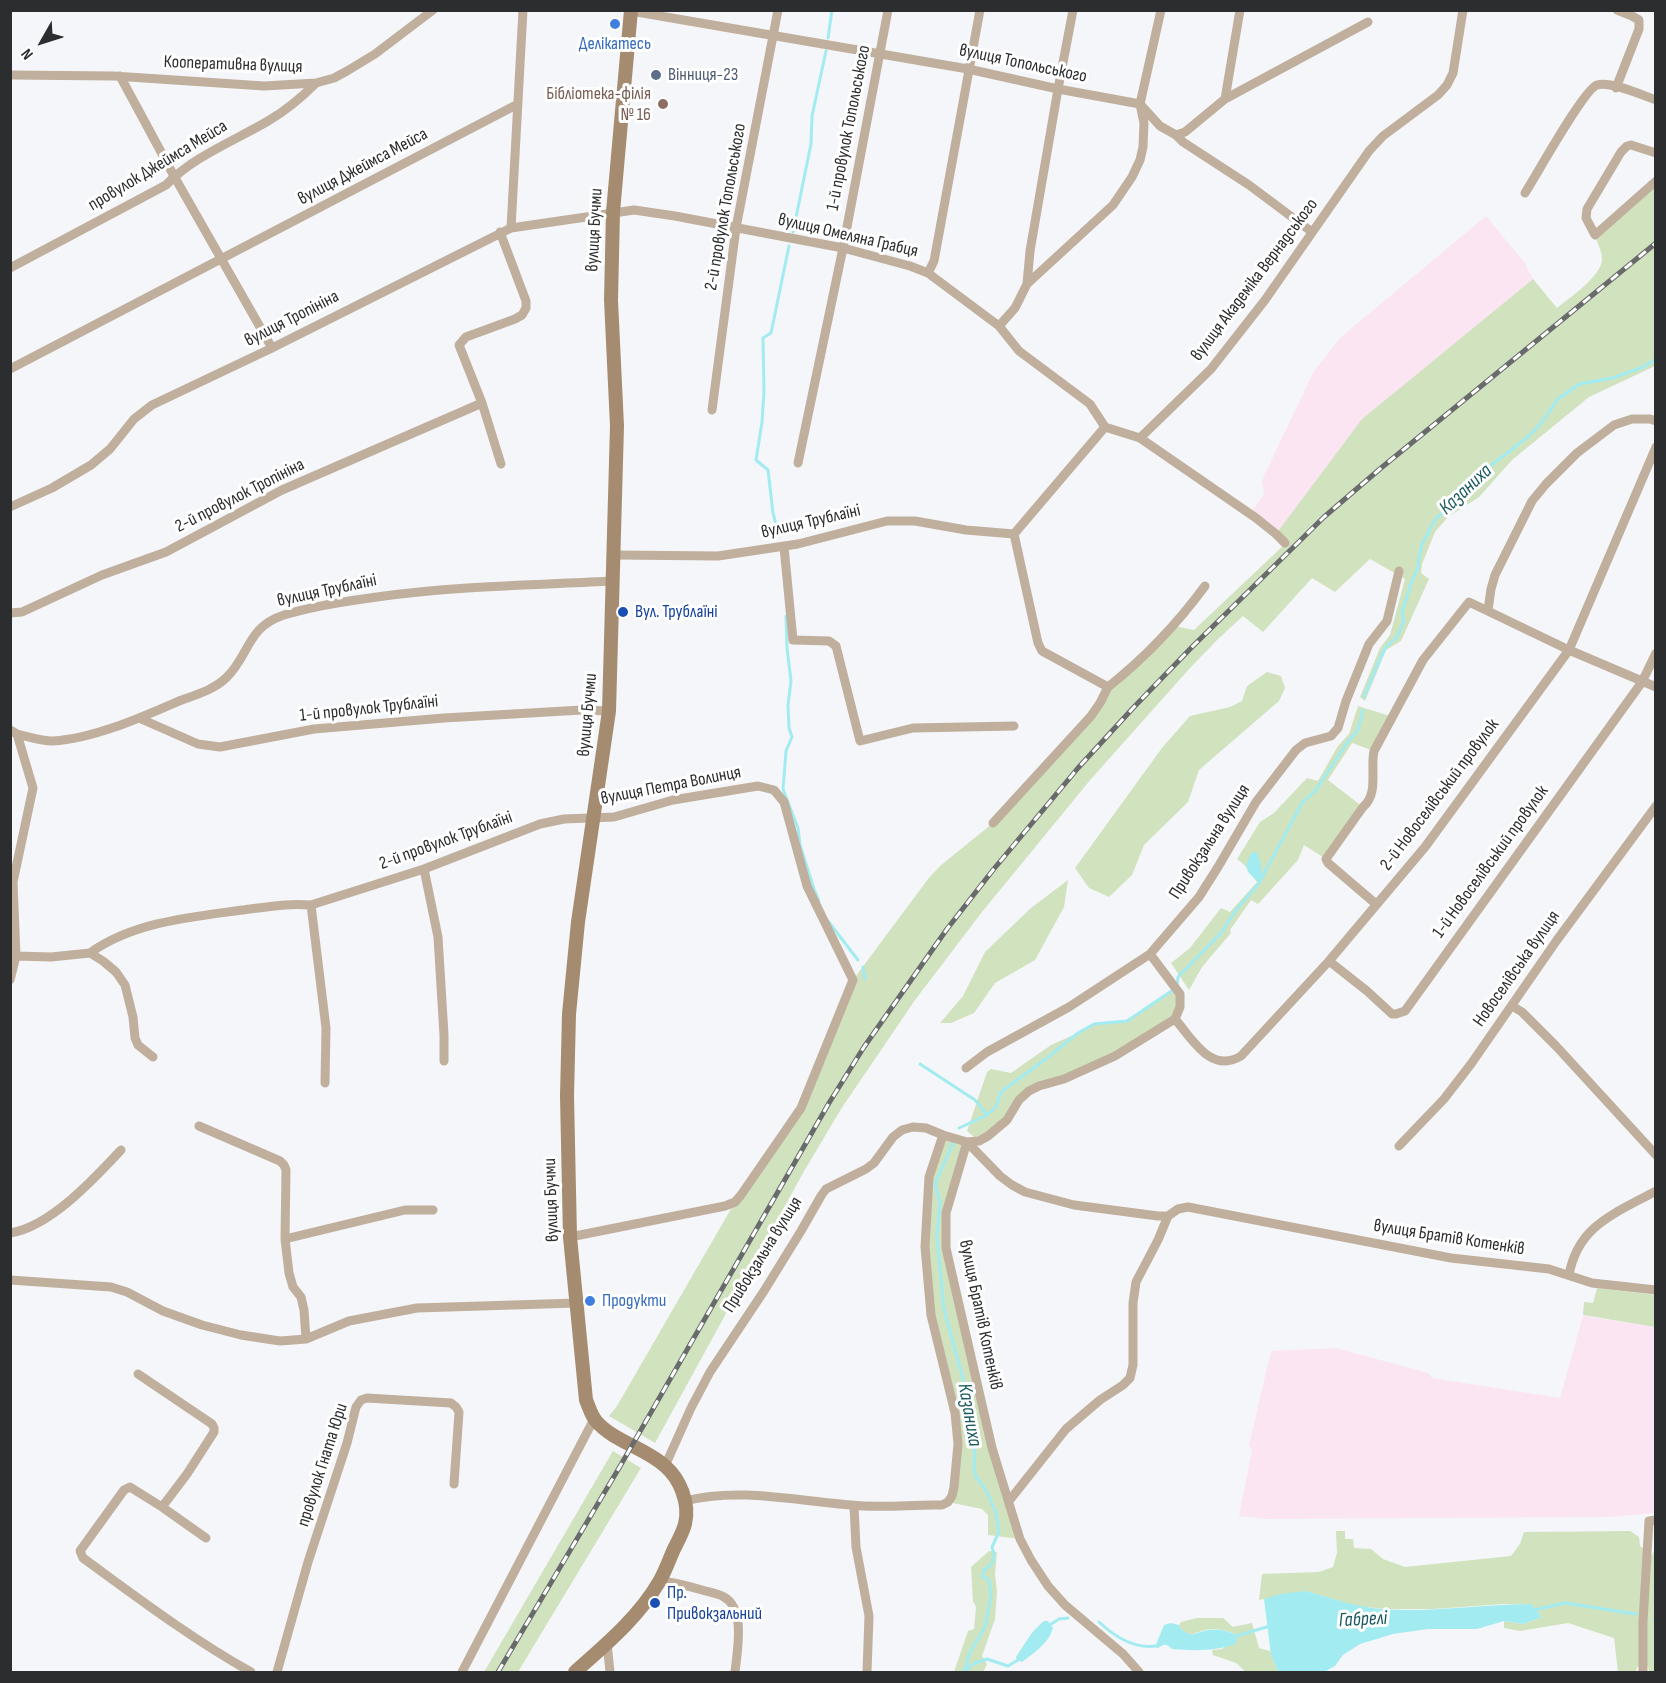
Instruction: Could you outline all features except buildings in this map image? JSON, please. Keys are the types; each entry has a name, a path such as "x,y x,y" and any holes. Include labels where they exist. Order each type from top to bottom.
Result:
{"street":[{"path":"511,228 523,10"},
{"name":"2-й провулок Топольського","path":"712,410 736,228 778,10"},
{"name":"1-й провулок Топольського","path":"798,463 843,248 888,10"},
{"path":"928,273 934,261 980,10"},
{"path":"1027,284 1030,251 1073,10"},
{"path":"999,326 1015,308 1027,284 1113,205 1132,177 1143,147 1144,123 1140,104 1161,10"},
{"path":"1225,99 1240,10"},
{"name":"вулиця Академіка Вернадського","path":"1140,438 1211,369 1265,300 1369,151 1383,136 1438,95 1447,85 1453,73 1463,10"},
{"path":"1616,87 1639,29 1639,20 1617,10"},
{"name":"Кооперативна вулиця","path":"10,75 120,76 264,86 316,83 334,78 347,71 432,11"},
{"name":"вулиця Топольського","path":"631,11 968,69 1140,104"},
{"name":"вулиця Бучми","path":"598,1423 586,1400 570,1237 567,1096 569,1014 578,922 609,711 617,426 611,300 613,212 631,11"},
{"path":"1176,135 1185,132 1225,99 1368,22"},
{"path":"120,76 272,348"},
{"name":"провулок Джеймса Мейса","path":"10,268 166,185 184,167 289,108 316,83"},
{"path":"1525,193 1592,87 1600,84 1616,87 1656,100"},
{"name":"вулиця Джеймса Мейса","path":"10,369 518,104"},
{"path":"1140,104 1160,126 1249,185 1312,232"},
{"path":"1656,153 1631,145 1621,152 1587,209 1586,218 1595,235 1656,182"},
{"name":"вулиця Омеляна Грабця","path":"613,212 634,210 843,248 928,273 999,326 1019,351 1090,404 1106,427"},
{"name":"вулиця Тропініна","path":"10,507 52,488 91,465 110,449 134,419 152,405 272,348 500,232 511,228 613,212"},
{"path":"500,232 526,301 526,308 522,315 515,319 466,337 459,345 482,403 501,464"},
{"name":"2-й провулок Тропініна","path":"10,613 22,612 102,575 166,552 282,490 482,403"},
{"path":"1488,610 1491,589 1496,576 1532,501 1546,484 1568,460 1614,425 1632,419 1656,421"},
{"path":"1108,687 1042,651 1038,644 1014,534 1106,427 1140,438 1256,518 1285,543"},
{"name":"2-й Новоселівський провулок","path":"1175,1019 1204,1053 1218,1061 1232,1062 1241,1056 1329,962 1425,846 1569,650 1656,447"},
{"name":"вулиця Трублаїні","path":"614,555 718,556 784,547 887,521 915,521 966,530 1014,534"},
{"path":"784,547 793,639 829,641 836,646 860,741 913,728 1014,726"},
{"name":"Привокзальна вулиця","path":"966,1068 987,1052 1069,1007 1150,954 1199,897 1256,802 1296,750 1305,743 1331,736 1338,728 1346,701 1369,644 1387,621 1399,570"},
{"name":"вулиця Трублаїні","path":"14,732 52,741 96,732 139,718 215,686 227,678 235,668 255,634 268,621 285,615 343,601 426,590 613,582"},
{"path":"993,823 1091,716 1108,687 1147,654 1183,616 1205,586"},
{"path":"1376,904 1326,859 1373,793 1374,751 1423,660 1469,602 1569,650 1656,687"},
{"name":"1-й Новоселівський провулок","path":"1329,962 1367,991 1392,1014 1405,1011 1642,682 1656,653"},
{"name":"1-й провулок Трублаїні","path":"139,718 198,744 220,747 314,729 456,717 582,710 609,711"},
{"path":"10,980 16,956 13,882 33,788 14,732"},
{"name":"вулиця Петра Волинця","path":"570,1237 725,1206 735,1202 801,1108 853,980 807,886 783,802 774,790 759,786 673,800 614,817 593,818"},
{"name":"Новоселівська вулиця","path":"1399,1146 1444,1099 1471,1064 1557,940 1656,806"},
{"name":"2-й провулок Трублаїні","path":"90,953 105,942 157,925 201,915 294,903 311,905 424,869 540,824 564,819 593,818"},
{"path":"424,869 438,937 444,1061"},
{"path":"311,905 326,1028 325,1083"},
{"path":"16,956 51,957 90,953 116,972 125,985 138,1045 153,1057"},
{"path":"967,1142 979,1141 998,1130 1019,1100 1029,1091 1064,1079 1115,1056 1175,1019 1180,1007 1180,994 1150,954"},
{"path":"1512,1006 1522,1012 1556,1046 1656,1155"},
{"path":"200,1126 285,1165 285,1239 289,1273 293,1287 301,1297 306,1339"},
{"name":"Привокзальна вулиця","path":"662,1463 714,1365 764,1291 826,1189 874,1163 893,1137 902,1130 913,1127 926,1128 967,1142"},
{"path":"685,1501 709,1496 742,1495 854,1506 942,1505 948,1502 954,1487 958,1444 955,1413 931,1315 925,1247 929,1177 943,1135"},
{"name":"вулиця Братів Котенків","path":"1139,1672 1124,1654 1059,1599 1031,1560 1020,1539 992,1448 946,1248 946,1213 967,1142 1012,1185 1025,1192 1074,1204 1158,1216 1168,1216 1178,1209 1188,1207 1450,1258 1549,1269 1592,1283 1656,1290"},
{"path":"10,1233 20,1231 57,1210 88,1186 121,1150"},
{"path":"1569,1275 1576,1250 1584,1237 1600,1221 1656,1191"},
{"path":"285,1239 405,1210 432,1210"},
{"path":"1009,1501 1066,1429 1130,1378 1133,1365 1133,1303 1136,1282 1168,1216"},
{"path":"10,1280 111,1287 127,1292 163,1311 202,1325 241,1335 280,1341 306,1339 349,1321 417,1308 577,1304"},
{"path":"138,1374 212,1424 214,1428 214,1432 187,1474 162,1507"},
{"name":"провулок Гната Юри","path":"278,1672 308,1562 347,1443 356,1407 361,1401 367,1398 451,1403 456,1407 459,1412 454,1484"},
{"path":"462,1672 598,1423 662,1463 678,1483 685,1501 686,1516 684,1527 660,1581 642,1605 607,1643 575,1672"},
{"path":"206,1538 130,1487 124,1490 81,1548 80,1554 178,1626 226,1659 251,1672"},
{"path":"854,1506 856,1547 869,1616 867,1672"},
{"path":"1643,1672 1643,1621 1652,1521"},
{"path":"660,1581 723,1596 731,1602 738,1617 739,1637 735,1672"},
{"path":"607,1643 610,1672"}],"shaded area":[{"path":"1486,216 1524,262 1533,279 1362,419 1276,534 1250,514 1264,494 1262,480 1314,371 1341,337"},
{"path":"1583,1316 1655,1327 1655,1513 1611,1517 1267,1519 1239,1516 1252,1451 1249,1445 1271,1351 1336,1348 1428,1373 1432,1378 1560,1398"}],"green space":[{"path":"1655,181 1655,366 1589,397 1512,460 1479,497 1448,517 1435,532 1422,564 1421,573 1429,579 1401,641 1386,650 1365,701 1360,697 1380,648 1390,635 1405,579 1370,559 1335,592 1312,578 1263,632 1243,616 1218,639 1091,779 982,912 915,1000 841,1109 803,1173 655,1443 609,1416 617,1406 735,1202 801,1108 853,980 928,879 940,866 993,823 1091,716 1108,687 1174,626 1194,630 1285,544 1276,534 1362,419 1533,279 1557,308 1577,293 1601,266 1602,256 1595,235"},
{"path":"1267,672 1281,676 1285,688 1279,701 1199,770 1188,802 1144,845 1132,875 1109,897 1089,888 1075,868 1162,748 1190,716 1230,707 1242,701 1247,686"},
{"path":"1358,706 1393,717 1374,751 1352,743 1328,780 1363,807 1326,859 1304,845 1298,860 1258,904 1251,900 1230,930 1231,933 1202,967 1189,990 1171,963 1190,948 1221,908 1230,912 1257,882 1237,859 1260,822 1274,813 1307,778 1318,781 1338,746 1349,734"},
{"path":"1068,880 1064,907 1035,960 995,983 974,1013 951,1023 940,1023 963,996 985,952 1031,908"},
{"path":"1173,990 1177,995 1175,1019 1115,1056 1039,1086 979,1141 967,1131 987,1072 991,1069 1011,1073 1051,1045 1094,1024 1127,1021"},
{"path":"943,1135 967,1142 946,1213 946,1248 1020,1539 988,1535 988,1515 982,1509 948,1502 958,1444 931,1315 925,1247 929,1177"},
{"path":"1597,1288 1655,1295 1655,1327 1583,1315 1584,1302 1593,1303"},
{"path":"613,1451 641,1468 518,1672 484,1672"},
{"path":"1336,1531 1345,1531 1345,1539 1353,1539 1354,1548 1371,1549 1383,1559 1405,1567 1511,1556 1520,1544 1524,1532 1630,1531 1639,1537 1640,1546 1652,1555 1655,1549 1655,1672 1649,1672 1648,1666 1637,1667 1636,1672 1618,1672 1614,1638 1568,1623 1520,1631 1504,1628 1504,1621 1523,1624 1542,1617 1531,1604 1384,1609 1356,1606 1306,1591 1259,1600 1262,1574 1319,1572 1333,1567 1337,1553"},
{"path":"989,1551 997,1552 995,1574 997,1592 995,1619 982,1656 987,1664 983,1672 954,1672 968,1631 974,1629 976,1607 973,1601 971,1567"},
{"path":"1197,1618 1223,1618 1233,1627 1252,1623 1259,1648 1270,1651 1278,1672 1246,1672 1236,1663 1213,1655 1212,1650 1222,1649 1238,1636 1215,1629 1191,1635 1181,1629 1179,1625 1181,1622"}],"water":[{"path":"1257,852 1261,868 1259,883 1248,872 1246,865 1251,853"},
{"path":"1306,1591 1353,1604 1382,1609 1419,1610 1531,1604 1542,1617 1523,1624 1504,1621 1477,1629 1428,1629 1393,1634 1360,1644 1343,1655 1335,1666 1324,1672 1278,1672 1271,1655 1264,1599 1280,1594"},
{"path":"1044,1621 1048,1621 1053,1628 1048,1638 1022,1662 1017,1660 1016,1657 1028,1638"},
{"path":"1171,1623 1179,1625 1191,1635 1209,1630 1226,1631 1238,1636 1236,1644 1204,1650 1172,1649 1165,1645 1155,1647 1164,1625"}],"waterway":[{"path":"828,38 832,10"},
{"path":"793,232 811,144 812,116 826,51"},
{"path":"779,536 773,513 768,470 756,460 764,392 763,338 771,333 789,246"},
{"name":"Казаниха","path":"1364,697 1386,647 1397,637 1404,621 1402,613 1418,568 1422,544 1436,518 1466,495 1484,471 1529,436 1558,399 1580,384 1612,378 1643,367 1656,359"},
{"path":"786,616 791,681 788,705 789,728 792,737 786,751 783,789 798,828 800,845 819,901"},
{"path":"1177,986 1178,977 1221,933 1236,910 1259,883 1302,803 1315,791 1358,730 1363,710"},
{"path":"828,921 858,960"},
{"path":"863,967 865,979"},
{"name":"Казаниха","path":"959,1128 987,1115 996,1107 1001,1092 1078,1033 1094,1024 1127,1021 1173,990"},
{"path":"920,1064 975,1100 987,1115"},
{"name":"Казаниха","path":"953,1143 935,1184 940,1202 937,1237 944,1309 973,1416 968,1433 975,1453 976,1477 986,1490 996,1513 999,1532 992,1547 994,1554 992,1564 984,1570 982,1576 989,1580 991,1597 985,1627 970,1652 964,1672"},
{"name":"Габрелі","path":"1534,1610 1565,1603 1636,1614"},
{"name":"Габрелі","path":"1048,1626 1059,1619 1068,1618"},
{"name":"Габрелі","path":"1099,1622 1133,1644 1156,1646"},
{"name":"Габрелі","path":"1236,1636 1270,1626"},
{"name":"Габрелі","path":"964,1672 973,1664 987,1659 1008,1666 1018,1660"}],"railway":[{"path":"498,1672 619,1468 829,1103 864,1047 947,929 993,870 1078,768 1134,707 1324,517 1656,243"}],"place":[{"name":"Делікатесь","path":"615,24"},
{"name":"Вінниця-23","path":"656,75"},
{"name":"Бібліотека-філія № 16","path":"663,104"},
{"name":"Вул. Трублаїні","path":"623,612"},
{"name":"Продукти","path":"590,1301"},
{"name":"Пр. Привокзальний","path":"655,1603"}]}
